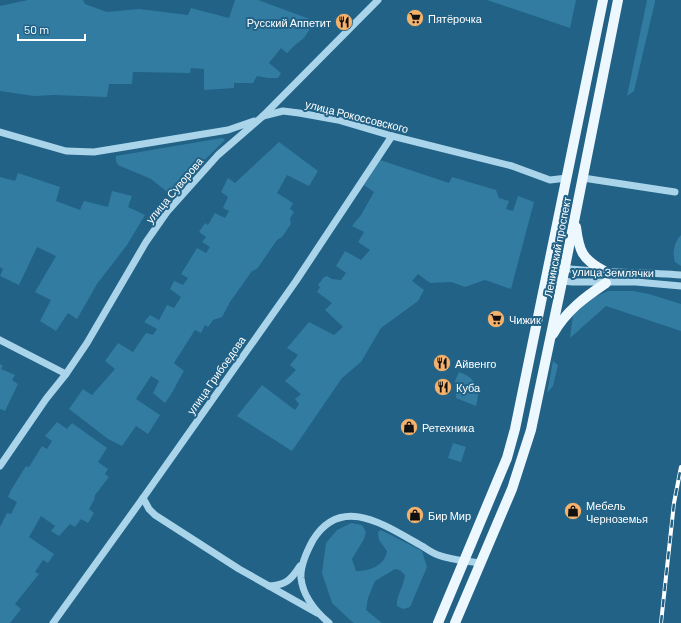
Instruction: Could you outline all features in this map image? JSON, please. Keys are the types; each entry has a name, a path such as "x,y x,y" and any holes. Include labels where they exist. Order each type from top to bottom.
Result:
{"main road":[{"name":"Ленинский проспект","path":"438,623 507,458 517,422 603,0"},
{"name":"Ленинский проспект","path":"455,623 512,489 531,430 565,269 618,0"},
{"path":"575,216 578,241 583,255 587,261 604,271"},
{"path":"549,343 556,328 574,307 606,283"}],"street":[{"name":"улица Суворова","path":"0,466 87,343 146,242 167,212 218,155 263,116 378,0"},
{"name":"улица Рокоссовского","path":"0,132 66,151 94,152 228,130 244,125 263,116 283,111 338,120 392,136 512,166 550,180 567,178"},
{"name":"улица Грибоедова","path":"52,623 143,498 296,280 392,136"},
{"path":"583,178 675,192"},
{"name":"улица Землячки","path":"549,266 565,269 681,275"},
{"name":"улица Землячки","path":"546,279 562,282 642,282 681,286"},
{"path":"0,340 66,374"},
{"path":"143,498 149,509 155,515 239,569 318,613 329,623"},
{"path":"318,613 306,595 302,585 301,573 308,548 316,535 336,518 349,515 368,518 438,555 463,561 480,563"},
{"path":"269,586 278,586 286,583 293,578 303,563"}],"shaded area":[{"path":"28,0 83,0 85,4 107,12 139,9 188,15 191,8 229,18 235,0 258,0 315,21 304,38 287,53 281,48 269,63 281,73 278,78 257,76 253,83 234,83 234,88 204,90 204,69 191,68 190,73 133,72 132,84 109,84 107,97 54,95 34,96 0,91 0,6"},
{"path":"487,0 576,0 570,28"},
{"path":"647,0 655,0 655,2 634,91 627,96"},
{"path":"222,138 225,140 170,194 151,179 118,165 116,161 116,156"},
{"path":"279,142 318,171 309,186 287,175 277,193 293,203 290,209 294,212 290,218 291,224 282,237 277,240 257,269 252,271 230,302 222,317 213,320 208,327 205,325 201,333 195,330 174,363 184,371 165,403 153,393 159,381 151,376 136,399 160,415 148,434 136,426 122,446 108,439 69,409 83,389 92,395 115,369 105,361 118,343 133,352 146,333 153,335 157,329 144,322 150,315 159,320 167,305 174,308 181,297 170,289 174,281 183,285 188,278 181,274 197,248 206,253 210,247 202,242 206,237 199,232 205,223 208,225 215,213 225,218 229,211 223,208 228,197 221,192 228,178 235,183"},
{"path":"380,160 449,183 452,177 496,190 499,198 509,201 506,209 513,211 518,196 534,202 511,289 485,280 465,287 451,282 430,283 418,274 412,281 424,290 418,301 381,328 361,362 342,378 292,451 237,416 262,385 295,410 299,404 295,399 301,394 285,381 296,370 290,365 298,355 287,348 309,322 334,335 343,327 325,310 332,303 317,292 320,287 318,285 324,277 327,276 332,279 341,280 346,273 336,266 345,251 361,260 370,250 358,242 364,232 352,226 361,215 374,192 364,185"},
{"path":"18,173 60,187 56,201 80,210 84,201 108,207 112,191 132,196 128,207 145,215 127,245 97,284 77,319 68,313 56,331 40,321 51,300 35,292 56,256 37,247 19,285 0,276 3,269 0,267 0,177 15,181"},
{"path":"681,235 681,266 675,262 674,248"},
{"path":"608,291 633,291 649,294 681,304 681,331 606,306 570,338 573,315 590,299"},
{"path":"553,361 558,365 553,386 547,393"},
{"path":"0,364 3,366 1,369 15,375 12,380 18,384 5,411 0,409"},
{"path":"459,372 470,377 476,384 478,394 476,406 456,398 455,381"},
{"path":"57,422 67,429 72,423 107,448 98,462 108,469 105,474 109,477 95,495 89,509 94,513 88,523 81,519 75,527 70,524 59,536 51,531 55,526 41,516 29,537 54,554 48,563 43,560 35,572 39,574 15,604 21,609 10,623 0,623 0,527 7,513 11,514 17,502 8,497 26,466 29,467 42,446 47,449 52,441 45,436"},
{"path":"453,443 466,447 461,462 448,458"},
{"path":"351,523 362,525 366,532 364,539 352,559 356,571 376,567 386,556 387,551 379,540 378,532 381,530 422,551 427,567 410,607 403,609 397,606 405,575 400,570 395,569 375,581 368,598 366,610 382,623 354,623 350,620 332,603 322,573 326,543 337,530"}],"railway":[{"path":"661,623 674,503 681,467"}],"place":[{"name":"Пятёрочка","path":"415,18"},
{"name":"Русский Аппетит","path":"344,22"},
{"name":"Чижик","path":"496,319"},
{"name":"Айвенго","path":"442,363"},
{"name":"Куба","path":"443,387"},
{"name":"Ретехника","path":"409,427"},
{"name":"Мебель Черноземья","path":"573,511"},
{"name":"Бир Мир","path":"415,515"}]}
